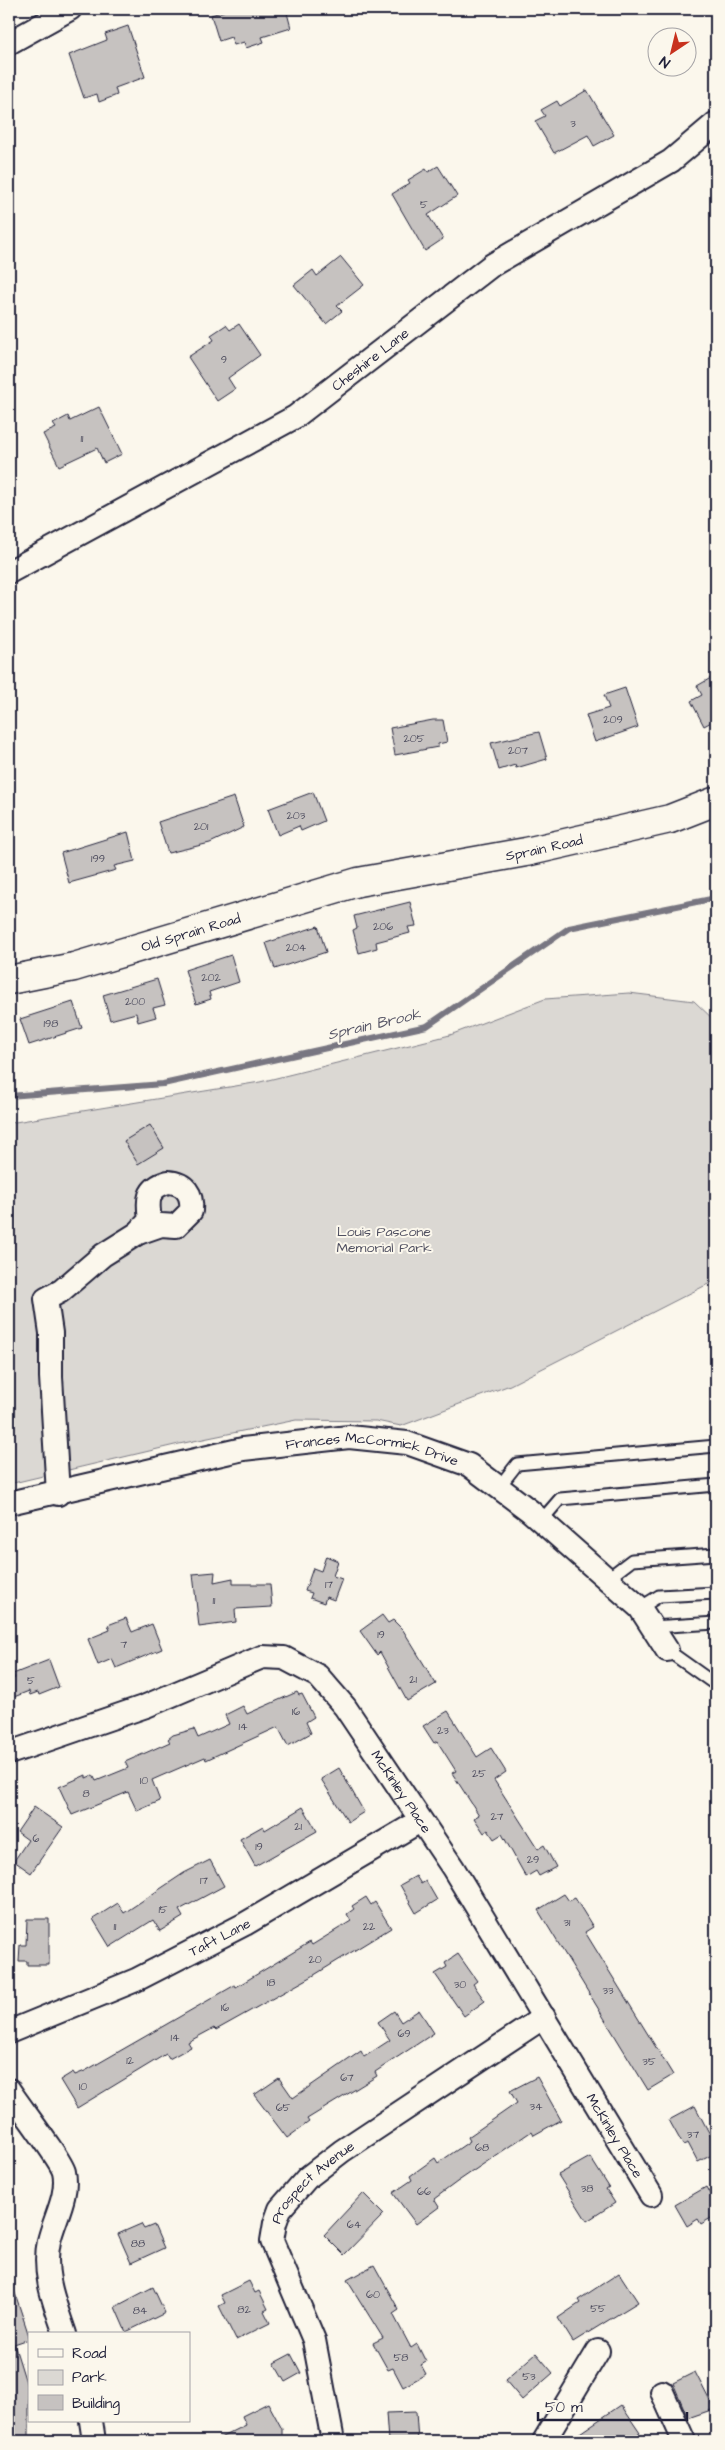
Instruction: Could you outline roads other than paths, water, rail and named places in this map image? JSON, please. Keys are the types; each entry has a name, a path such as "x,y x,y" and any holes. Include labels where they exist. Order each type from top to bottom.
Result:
{"street":[{"path":"9,43 70,9"},
{"name":"Cheshire Lane","path":"9,572 295,417 492,265 670,161 716,123"},
{"name":"Sprain Road","path":"370,879 526,852 670,819 716,802"},
{"name":"Old Sprain Road","path":"9,980 74,967 370,879"},
{"path":"58,1494 51,1377 51,1333 46,1299 61,1291 103,1255 138,1234"},
{"name":"Frances McCormick Drive","path":"9,1503 58,1494 243,1449 349,1437 407,1443 469,1465 499,1487 541,1521 640,1608 667,1650"},
{"name":"McKinley Place","path":"9,1753 146,1706 262,1657 284,1658 318,1676 345,1707 420,1822 453,1868 651,2195"},
{"name":"Taft Lane","path":"9,2032 144,1976 245,1924 420,1822"},
{"name":"Prospect Avenue","path":"333,2441 314,2340 272,2241 274,2223 280,2209 307,2178 342,2151 544,2017"},
{"path":"9,2090 64,2170 65,2190 49,2242 46,2266 50,2289 64,2332"},
{"path":"544,2441 598,2351"},
{"path":"662,2392 684,2441"},
{"path":"91,2422 94,2441"}],"lane":[{"path":"499,1487 517,1464 716,1446"},
{"path":"541,1521 560,1499 716,1485"},
{"path":"607,1579 632,1560 716,1554"},
{"path":"640,1608 659,1596 716,1593"},
{"path":"652,1627 716,1623"},
{"path":"667,1650 712,1682 716,1681"}],"waterway":[{"name":"Sprain Brook","path":"9,1096 163,1084 427,1026 569,928 716,898"}],"park label":[{"name":"Louis Pascone Memorial Park","path":"384,1240"}]}
